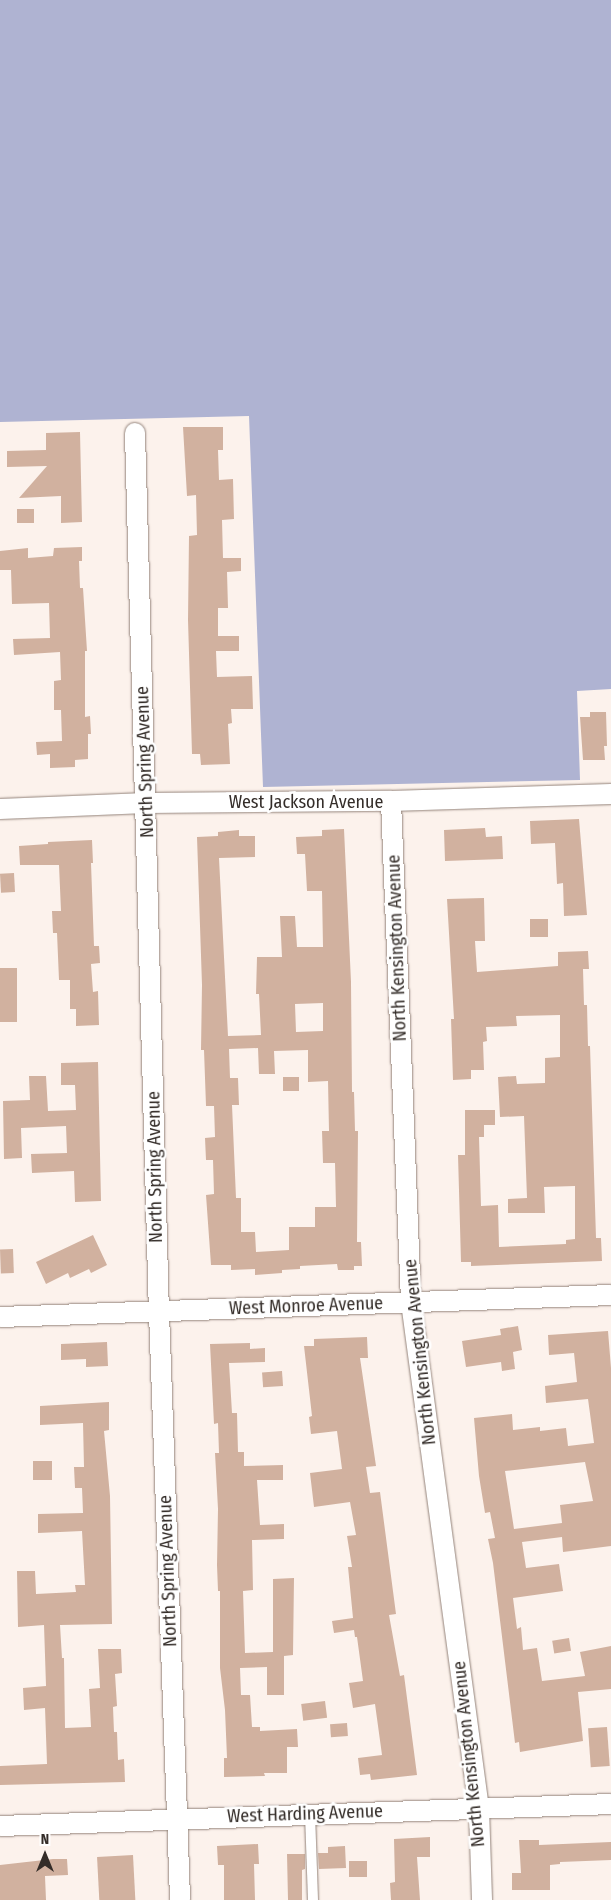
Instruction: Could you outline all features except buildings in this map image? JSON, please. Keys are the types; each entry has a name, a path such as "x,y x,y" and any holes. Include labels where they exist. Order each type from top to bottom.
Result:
{"street":[{"name":"North Spring Avenue","path":"135,433 159,1312 180,1900"},
{"name":"West Jackson Avenue","path":"0,808 146,803 391,801 611,794"},
{"name":"North Kensington Avenue","path":"391,801 411,1302 479,1809 482,1900"},
{"name":"West Monroe Avenue","path":"0,1317 611,1295"},
{"name":"West Harding Avenue","path":"0,1826 177,1818 611,1804"}],"lane":[{"path":"310,1814 313,1900"}],"shaded area":[{"path":"0,0 611,0 611,689 577,691 580,780 263,787 249,416 0,422"}]}
